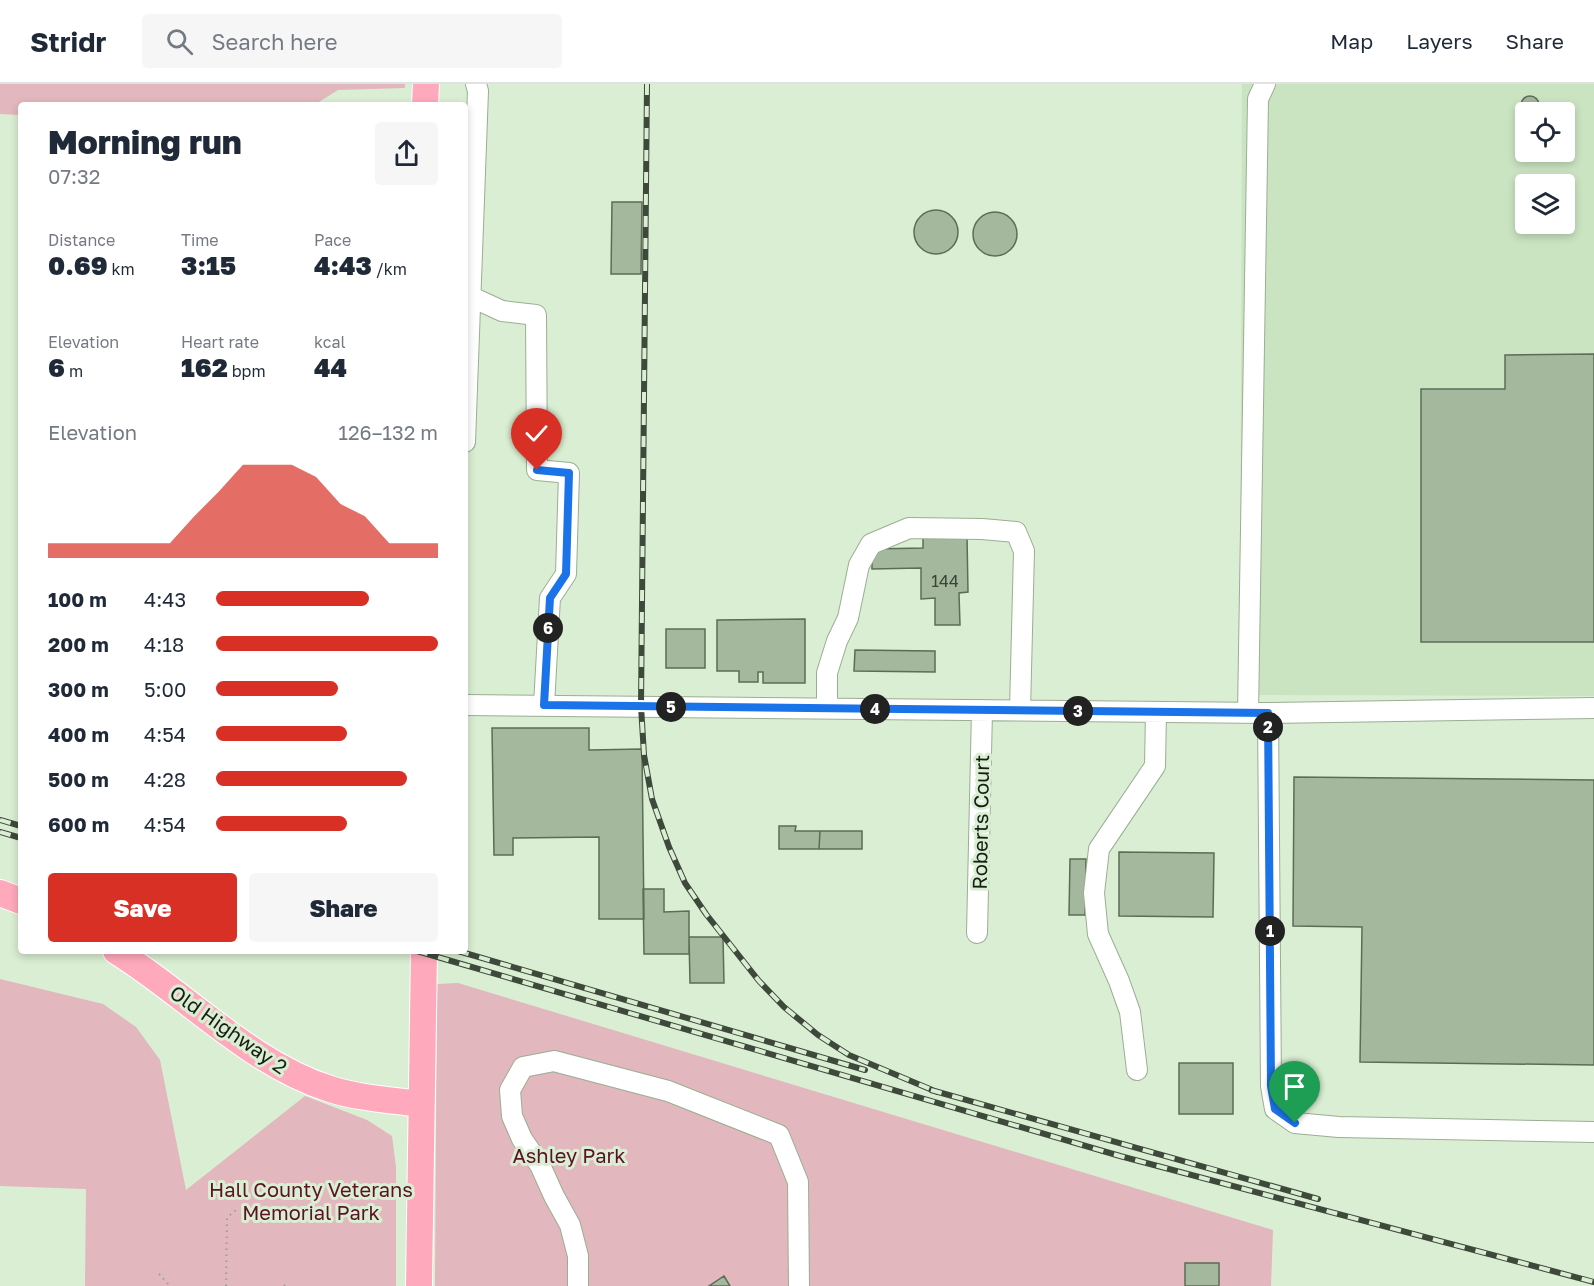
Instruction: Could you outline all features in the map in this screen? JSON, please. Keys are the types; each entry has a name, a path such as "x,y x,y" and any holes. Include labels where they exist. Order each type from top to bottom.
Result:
{"main road":[{"path":"426,84 426,102"},
{"path":"0,893 18,900"},
{"name":"Old Highway 2","path":"121,954 152,974 259,1054 296,1075 343,1093 420,1104"},
{"path":"419,1286 424,954"}],"street":[{"path":"468,240 469,185 476,84"},
{"path":"1265,84 1258,99 1258,713 1271,1086 1275,1109 1295,1123 1339,1128 1594,1132"},
{"path":"468,294 502,311 536,315 537,470 569,473 566,574 550,598 544,705"},
{"path":"827,708 827,673 837,641 848,618 860,565 871,544 909,528 1016,532 1024,551 1020,710"},
{"path":"468,705 1258,713 1594,708"},
{"name":"Roberts Court","path":"977,933 982,710"},
{"path":"1137,1070 1130,1012 1098,934 1094,893 1099,849 1155,766 1156,712"},
{"path":"578,1286 578,1256 570,1225 540,1165 522,1139 512,1116 510,1090 523,1067 554,1061 668,1091 779,1135 798,1182 799,1286"}],"path":[{"path":"226,1286 227,1218 238,1208"},
{"path":"159,1274 170,1286"}],"shaded area":[{"path":"1242,84 1594,84 1594,696 1240,695"}],"green space":[{"path":"0,84 405,84 405,88 338,90 319,102 18,102 18,115 0,114"},
{"name":"Hall County Veterans Memorial Park","path":"0,979 103,1004 136,1027 160,1060 186,1190 305,1096 367,1120 392,1136 396,1167 396,1286 85,1286 86,1189 0,1186"},
{"name":"Ashley Park","path":"458,983 1273,1230 1271,1286 435,1286 437,984"}],"building":[{"path":"1526,96 1534,96 1539,101 1521,102"},
{"path":"612,202 642,202 641,274 611,274"},
{"path":"936,210 945,211 952,216 957,223 957,241 952,248 945,253 936,254 927,253 920,248 915,241 914,232 915,223 920,216 927,211"},
{"path":"995,212 1004,213 1011,218 1016,225 1016,243 1011,250 1004,255 995,256 986,255 979,250 974,243 973,234 974,225 979,218 986,213"},
{"path":"1594,354 1594,642 1421,642 1421,389 1505,389 1505,355"},
{"path":"923,535 967,535 968,592 959,593 960,625 935,625 935,598 921,599 921,568 872,569 872,549 923,548"},
{"path":"805,619 805,683 763,683 763,672 758,672 758,682 739,682 739,671 717,671 717,620"},
{"path":"666,629 705,629 705,668 666,668"},
{"path":"855,650 935,651 935,672 854,671"},
{"path":"492,728 589,728 589,750 642,749 644,919 599,919 599,837 513,838 513,855 494,855"},
{"path":"1294,777 1594,780 1594,1065 1360,1062 1362,927 1293,926"},
{"path":"779,826 796,826 795,831 820,831 819,849 779,849"},
{"path":"820,831 862,831 862,849 819,849"},
{"path":"1119,852 1214,853 1213,917 1119,916"},
{"path":"1070,859 1086,859 1085,915 1069,915"},
{"path":"643,889 664,889 664,912 689,911 689,954 644,954"},
{"path":"689,937 723,937 724,983 690,983"},
{"path":"1179,1063 1233,1063 1233,1114 1179,1114"},
{"path":"1185,1263 1219,1263 1219,1286 1185,1286"},
{"path":"724,1276 730,1286 709,1286"}],"railway":[{"path":"647,84 641,706 644,755 652,799 685,883 706,914 759,981 784,1007 818,1035 849,1055 937,1092"},
{"path":"0,820 18,825"},
{"path":"0,832 18,837"},
{"path":"427,954 1120,1156 1594,1282"},
{"path":"468,954 865,1070"},
{"path":"931,1090 1318,1199"}],"route":[{"path":"537,470 569,473 566,574 550,598 544,705 1268,713 1271,1086 1275,1109 1295,1123"}]}
